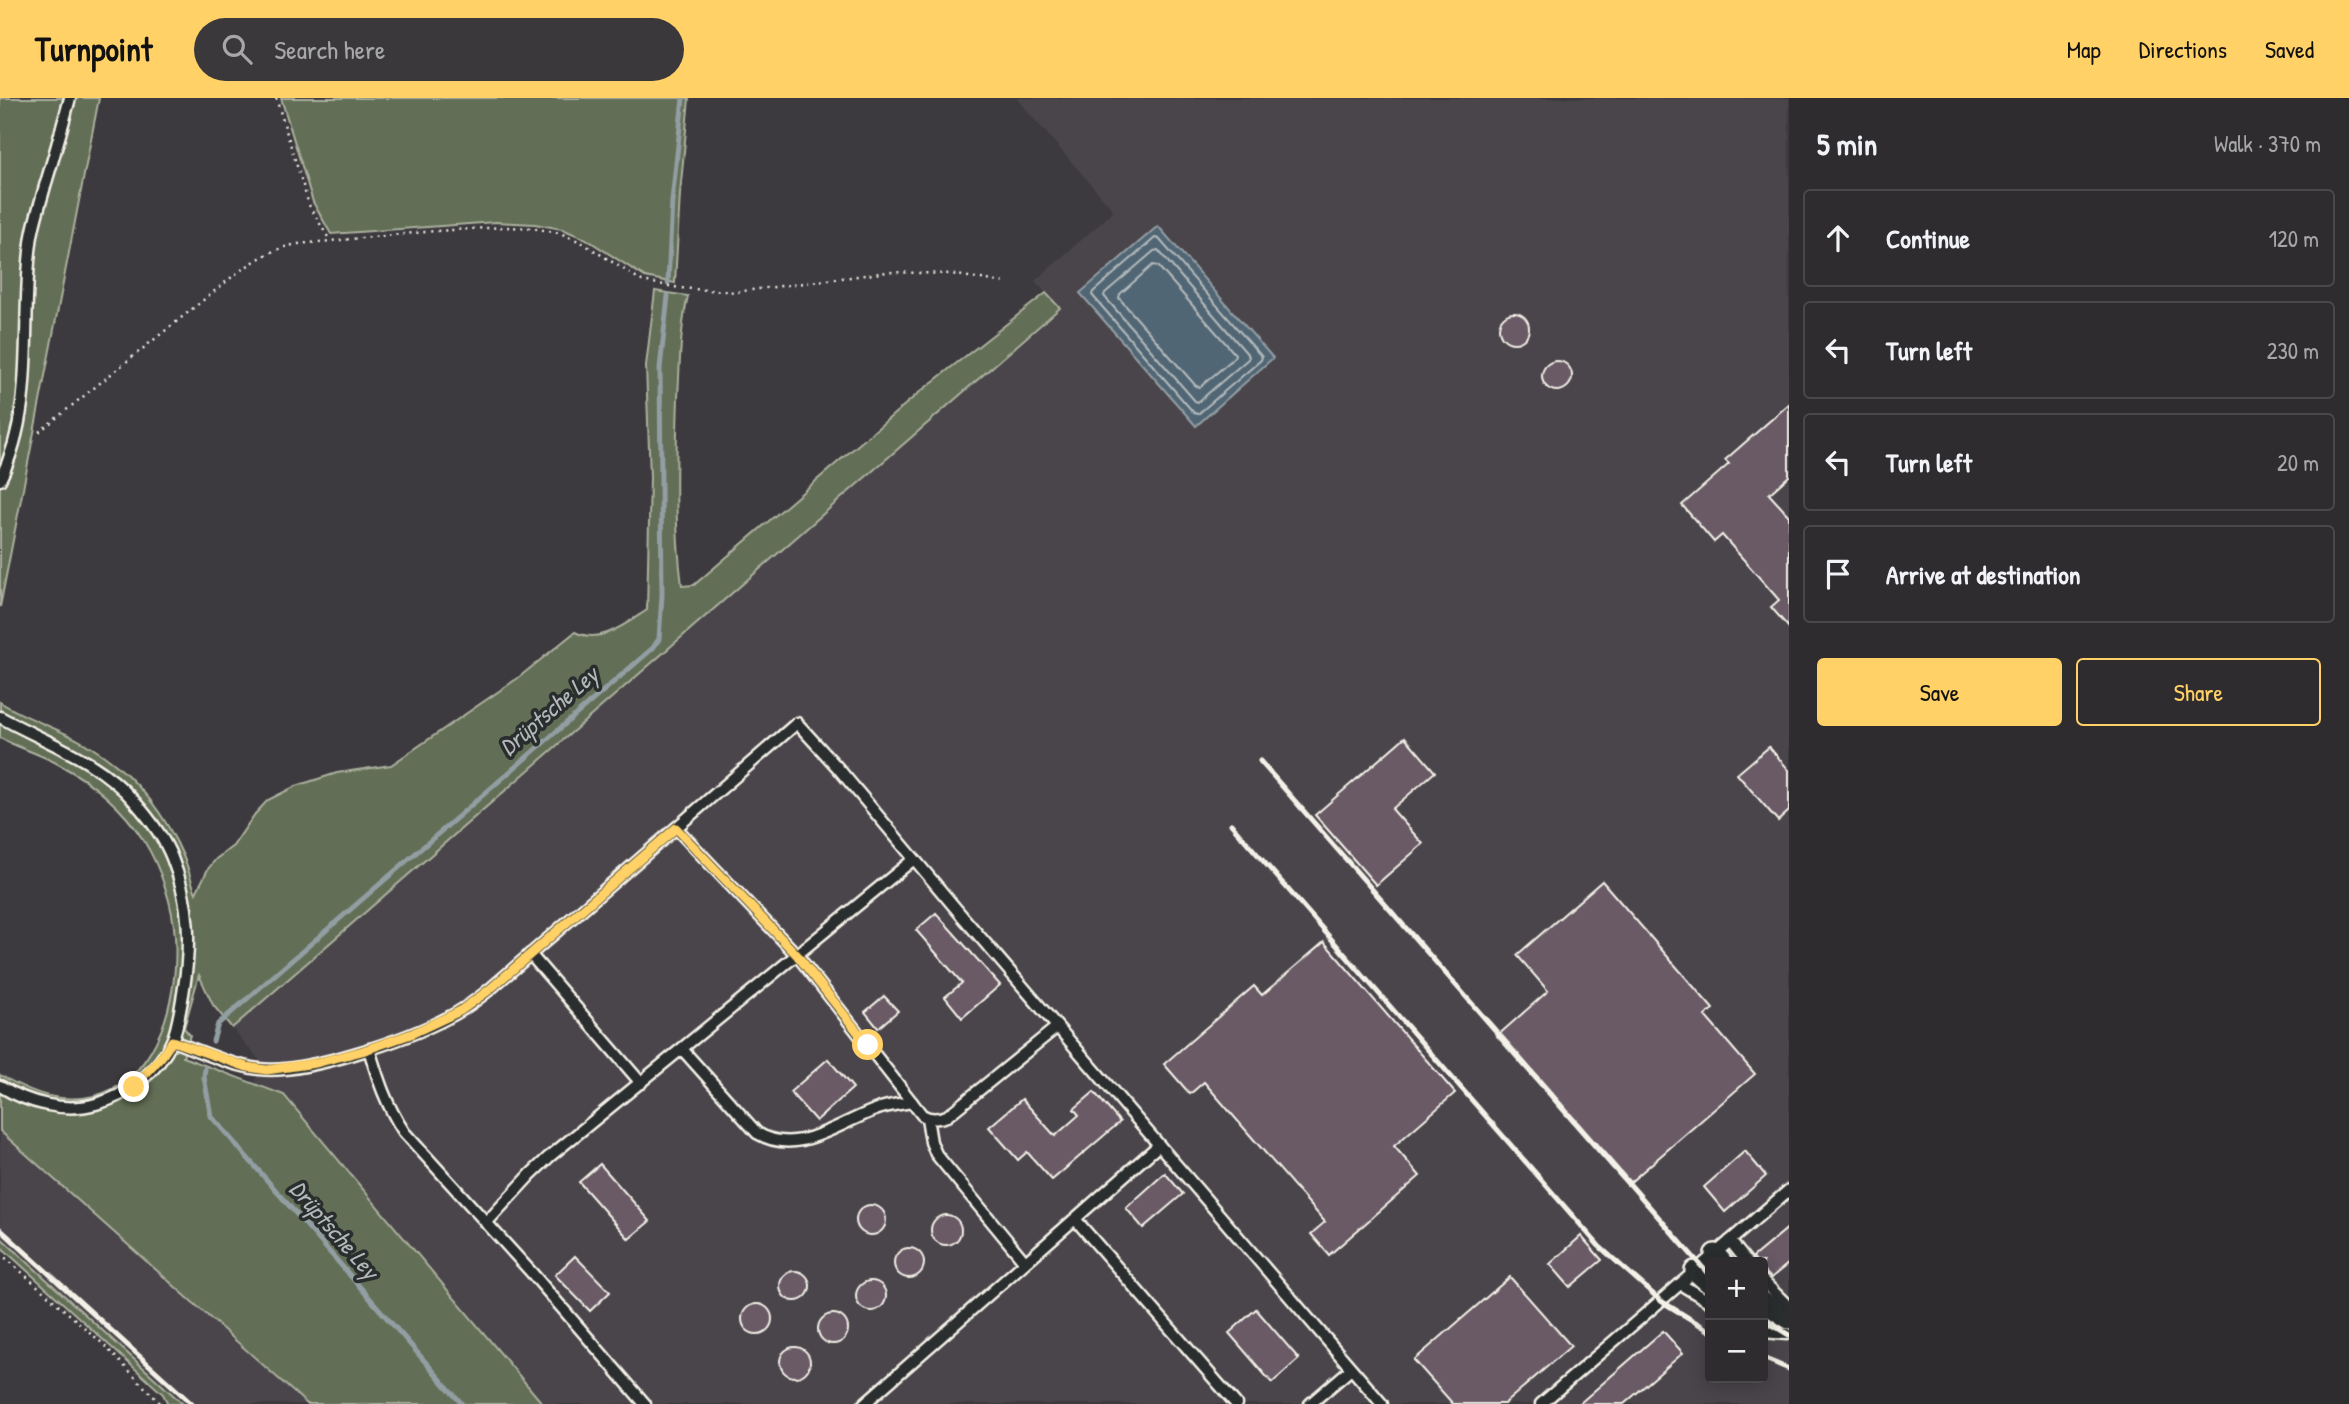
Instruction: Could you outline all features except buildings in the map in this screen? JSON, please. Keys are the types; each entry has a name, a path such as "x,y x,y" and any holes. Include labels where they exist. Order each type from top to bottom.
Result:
{"street":[{"path":"1768,1308 1788,1330"},
{"path":"1767,1320 1788,1330"}],"lane":[{"path":"0,480 17,434 22,410 31,242 70,98"},
{"path":"0,717 63,747 112,779 133,799 162,838 172,858 180,881 190,945 180,1010 172,1041 134,1087 110,1100 88,1106 61,1108 13,1094 0,1086"},
{"path":"172,1041 247,1067 267,1070 316,1063 369,1049 411,1034 460,1011 489,990 797,723 1382,1404"},
{"path":"676,828 797,955 927,1118 936,1154 1025,1262"},
{"path":"486,1223 531,1174 914,859"},
{"path":"530,954 641,1083"},
{"path":"927,1118 947,1116 1057,1027"},
{"path":"369,1049 389,1111 404,1132 645,1404"},
{"path":"682,1049 757,1133 767,1139 786,1143 800,1141 846,1125 874,1110 912,1102"},
{"path":"864,1404 1159,1145"},
{"path":"1541,1404 1695,1280 1789,1189"},
{"path":"1075,1219 1237,1404"},
{"path":"1695,1280 1705,1295"},
{"path":"1768,1286 1789,1307"},
{"path":"1768,1332 1788,1330"},
{"path":"1310,1404 1351,1369"}],"path":[{"path":"276,98 309,205 329,239"},
{"path":"39,432 254,261 284,246 329,239 490,228 531,228 560,233 581,242 642,281 708,291 736,292 888,272 951,274 1005,283"},
{"path":"0,1252 103,1343 161,1404"}],"shaded area":[{"path":"1016,98 1789,98 1789,1404 543,1404 284,1096 244,1132 260,1061 232,1028 1060,308 1035,281 1114,211"},
{"path":"0,1131 307,1404 183,1404 0,1237"}],"green space":[{"path":"0,98 99,98 0,607"},
{"path":"281,98 689,98 675,283 645,277 586,239 562,229 535,224 496,222 331,234 313,202"},
{"path":"655,291 688,296 681,346 677,444 677,516 682,586 694,585 921,391 1046,293 1060,308 232,1028 213,1005 199,975 184,1028 190,1035 183,1057 284,1095 543,1404 307,1404 0,1131 0,1075 47,1096 86,1098 113,1089 134,1073 151,1051 163,1025 171,996 175,937 169,900 161,875 136,829 117,807 83,779 51,760 0,738 0,702 82,742 99,752 129,777 155,807 176,840 196,893 208,869 233,846 268,800 296,786 337,773 391,765 518,678 575,632 594,636 613,631 631,621 647,610 650,477 646,366"},
{"path":"0,1237 183,1404 168,1404 163,1394 0,1246"}],"water":[{"path":"1158,226 1273,358 1196,426 1080,293"}],"waterway":[{"name":"Drüptsche Ley","path":"668,283 672,201 683,98"},
{"name":"Drüptsche Ley","path":"213,1041 218,1024 653,648 659,639 662,595 660,368 668,296"},
{"name":"Drüptsche Ley","path":"205,1068 204,1077 211,1116 462,1404"}],"railway":[{"path":"1260,761 1705,1270"},
{"path":"1231,824 1599,1246 1661,1301 1705,1328"},
{"path":"0,1229 192,1404"},
{"path":"1765,1320 1789,1335"},
{"path":"1768,1360 1789,1369"}],"route":[{"path":"134,1087 172,1041 247,1067 275,1069 316,1063 362,1051 447,1018 489,990 676,828 797,955 868,1045"}]}
